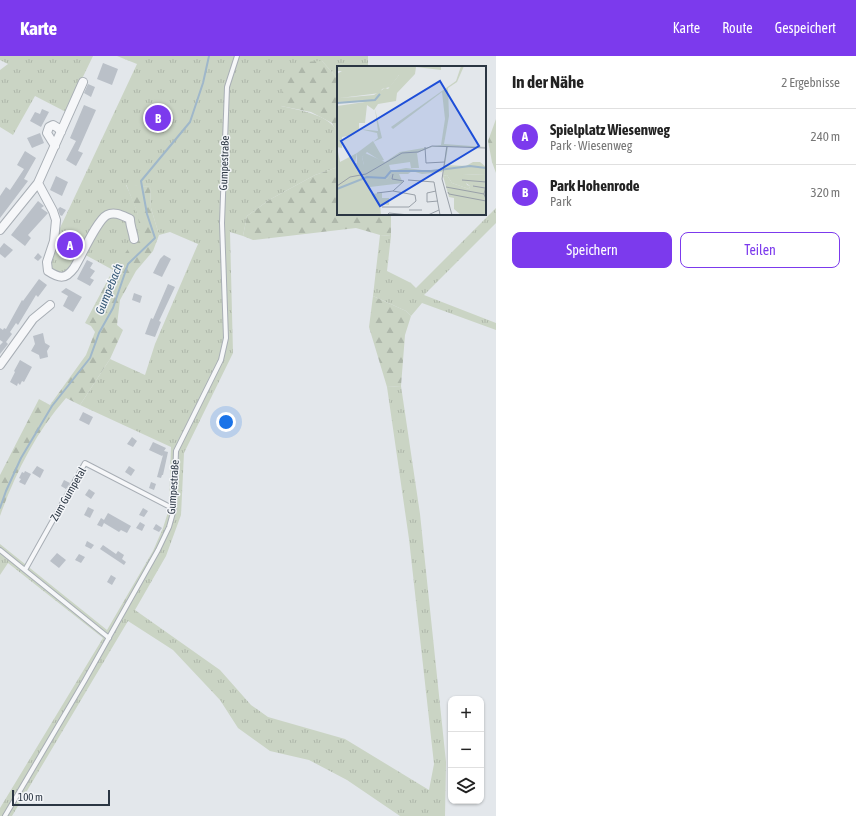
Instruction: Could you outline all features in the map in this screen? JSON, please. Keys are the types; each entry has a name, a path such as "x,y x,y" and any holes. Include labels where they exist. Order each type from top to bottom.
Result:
{"street":[{"path":"0,230 38,183 84,82"},
{"path":"55,146 47,133 49,127 54,125 61,132"},
{"path":"38,183 56,220 54,241 46,262 48,271 55,276 65,277 70,274 100,222 106,215 115,214 130,219 130,226 134,239"},
{"path":"0,365 33,319 50,305"}],"lane":[{"name":"Gumpestraße","path":"4,816 85,680 158,550 174,509 176,452 221,360 226,338 222,223 223,162 227,87 237,56"},
{"name":"Zum Gumpetal","path":"25,570 85,463 174,509"},
{"path":"0,550 109,638"}],"green space":[{"path":"0,56 93,56 66,112 35,96 13,135 0,127 0,70 8,64 0,60"},
{"path":"117,56 368,56 368,66 337,66 337,78 322,61 281,106 315,115 330,123 337,134 337,167 315,175 269,200 247,216 243,236 230,232 233,353 184,453 181,515 166,556 135,610 220,670 251,705 268,717 345,739 429,790 434,764 409,539 387,387 401,386 420,514 446,762 445,816 400,816 347,780 309,760 270,751 238,728 220,700 173,650 128,621 12,816 0,816 0,808 103,638 8,563 0,575 0,544 107,630 153,551 169,509 171,447 80,405 110,359 145,375 155,344 198,244 170,232 159,235 151,208 150,187 126,185 138,214 140,230 132,246 113,270 80,252 68,271 62,274 51,270 50,261 58,239 60,228 137,64"},
{"path":"322,61 337,78 337,133 332,123 311,112 281,106 284,75 302,62"},
{"path":"496,119 496,173 492,162 488,141"},
{"path":"337,167 337,215 391,215 391,236 380,235 356,228 253,240 243,236 247,216 269,200 315,175"},
{"path":"126,184 150,187 151,208 159,235 153,251 136,271 120,300 117,325 123,330 110,359 80,405 66,398 45,425 27,454 12,485 0,516 0,475 39,399 50,405 86,355 95,332 91,326 85,323 113,270 136,238 140,229 137,212"},
{"path":"496,208 496,223 424,295 496,323 496,330 422,303 411,316 406,311 373,296 380,235 391,236 387,271 411,283 416,288"},
{"path":"373,296 406,311 411,316 405,335 401,386 387,387 369,327"}],"building":[{"path":"103,63 118,69 112,85 97,79"},
{"path":"88,84 95,87 91,97 84,93"},
{"path":"84,105 96,110 78,151 83,153 76,166 66,160 76,141 70,138"},
{"path":"42,109 49,112 41,127 30,121 35,112 40,114"},
{"path":"40,133 44,143 32,148 27,138"},
{"path":"25,151 36,158 24,179 28,181 0,218 0,196 6,187 10,190 24,169 17,165"},
{"path":"56,176 68,182 62,196 50,190"},
{"path":"38,201 44,206 41,208 48,213 28,235 31,238 25,246 11,235"},
{"path":"60,207 66,210 62,216 60,215 58,209"},
{"path":"4,243 13,250 5,258 0,254 0,248"},
{"path":"38,253 42,257 38,261 34,258"},
{"path":"164,255 171,259 162,277 153,273 160,259"},
{"path":"87,260 93,263 90,268 95,271 90,278 94,280 90,286 77,279"},
{"path":"39,279 47,285 38,297 36,295 18,325 16,323 10,332 12,334 6,342 8,344 0,354 0,345 3,342 0,340 0,328 3,330 4,328 6,329 22,300 23,301"},
{"path":"168,284 175,287 159,321 161,322 155,337 145,334 151,318 153,319"},
{"path":"66,288 82,297 73,312 63,306 68,296 61,292"},
{"path":"134,293 142,296 140,303 132,300"},
{"path":"43,333 45,343 50,346 47,351 48,357 40,359 39,355 31,351 35,344 33,336"},
{"path":"20,360 32,367 24,382 22,381 20,385 18,383 17,386 10,382"},
{"path":"83,412 93,417 89,425 79,420"},
{"path":"132,437 137,441 133,447 127,444"},
{"path":"153,442 166,448 164,451 168,452 161,478 157,477 163,455 162,456 149,450"},
{"path":"37,466 44,470 40,478 32,473"},
{"path":"129,466 135,470 131,476 125,472"},
{"path":"25,471 31,474 25,485 19,482 21,479 19,478 22,472 24,473"},
{"path":"64,480 70,483 66,489 61,486"},
{"path":"151,482 156,484 154,490 149,488"},
{"path":"89,489 95,493 91,499 85,495"},
{"path":"88,507 94,510 90,518 84,515"},
{"path":"143,508 148,511 144,517 139,515"},
{"path":"108,513 131,526 127,533 121,530 119,532 104,523 102,527 97,525 101,518 104,520"},
{"path":"140,522 145,525 142,531 136,528"},
{"path":"156,524 162,528 159,532 153,529"},
{"path":"87,541 94,545 91,549 85,546"},
{"path":"103,545 116,554 118,551 124,555 122,559 126,562 124,565 100,549"},
{"path":"57,553 66,560 59,568 50,561"},
{"path":"79,554 85,557 81,563 75,560"},
{"path":"111,575 116,578 112,585 107,582"}],"waterway":[{"name":"Gumpebach","path":"0,508 21,458 52,406 90,358 99,333 113,308 128,264 155,238 147,214 141,181 190,122 203,83 209,56"}],"place":[{"name":"Park Hohenrode","path":"158,118"},
{"name":"Spielplatz Wiesenweg","path":"70,245"}]}
